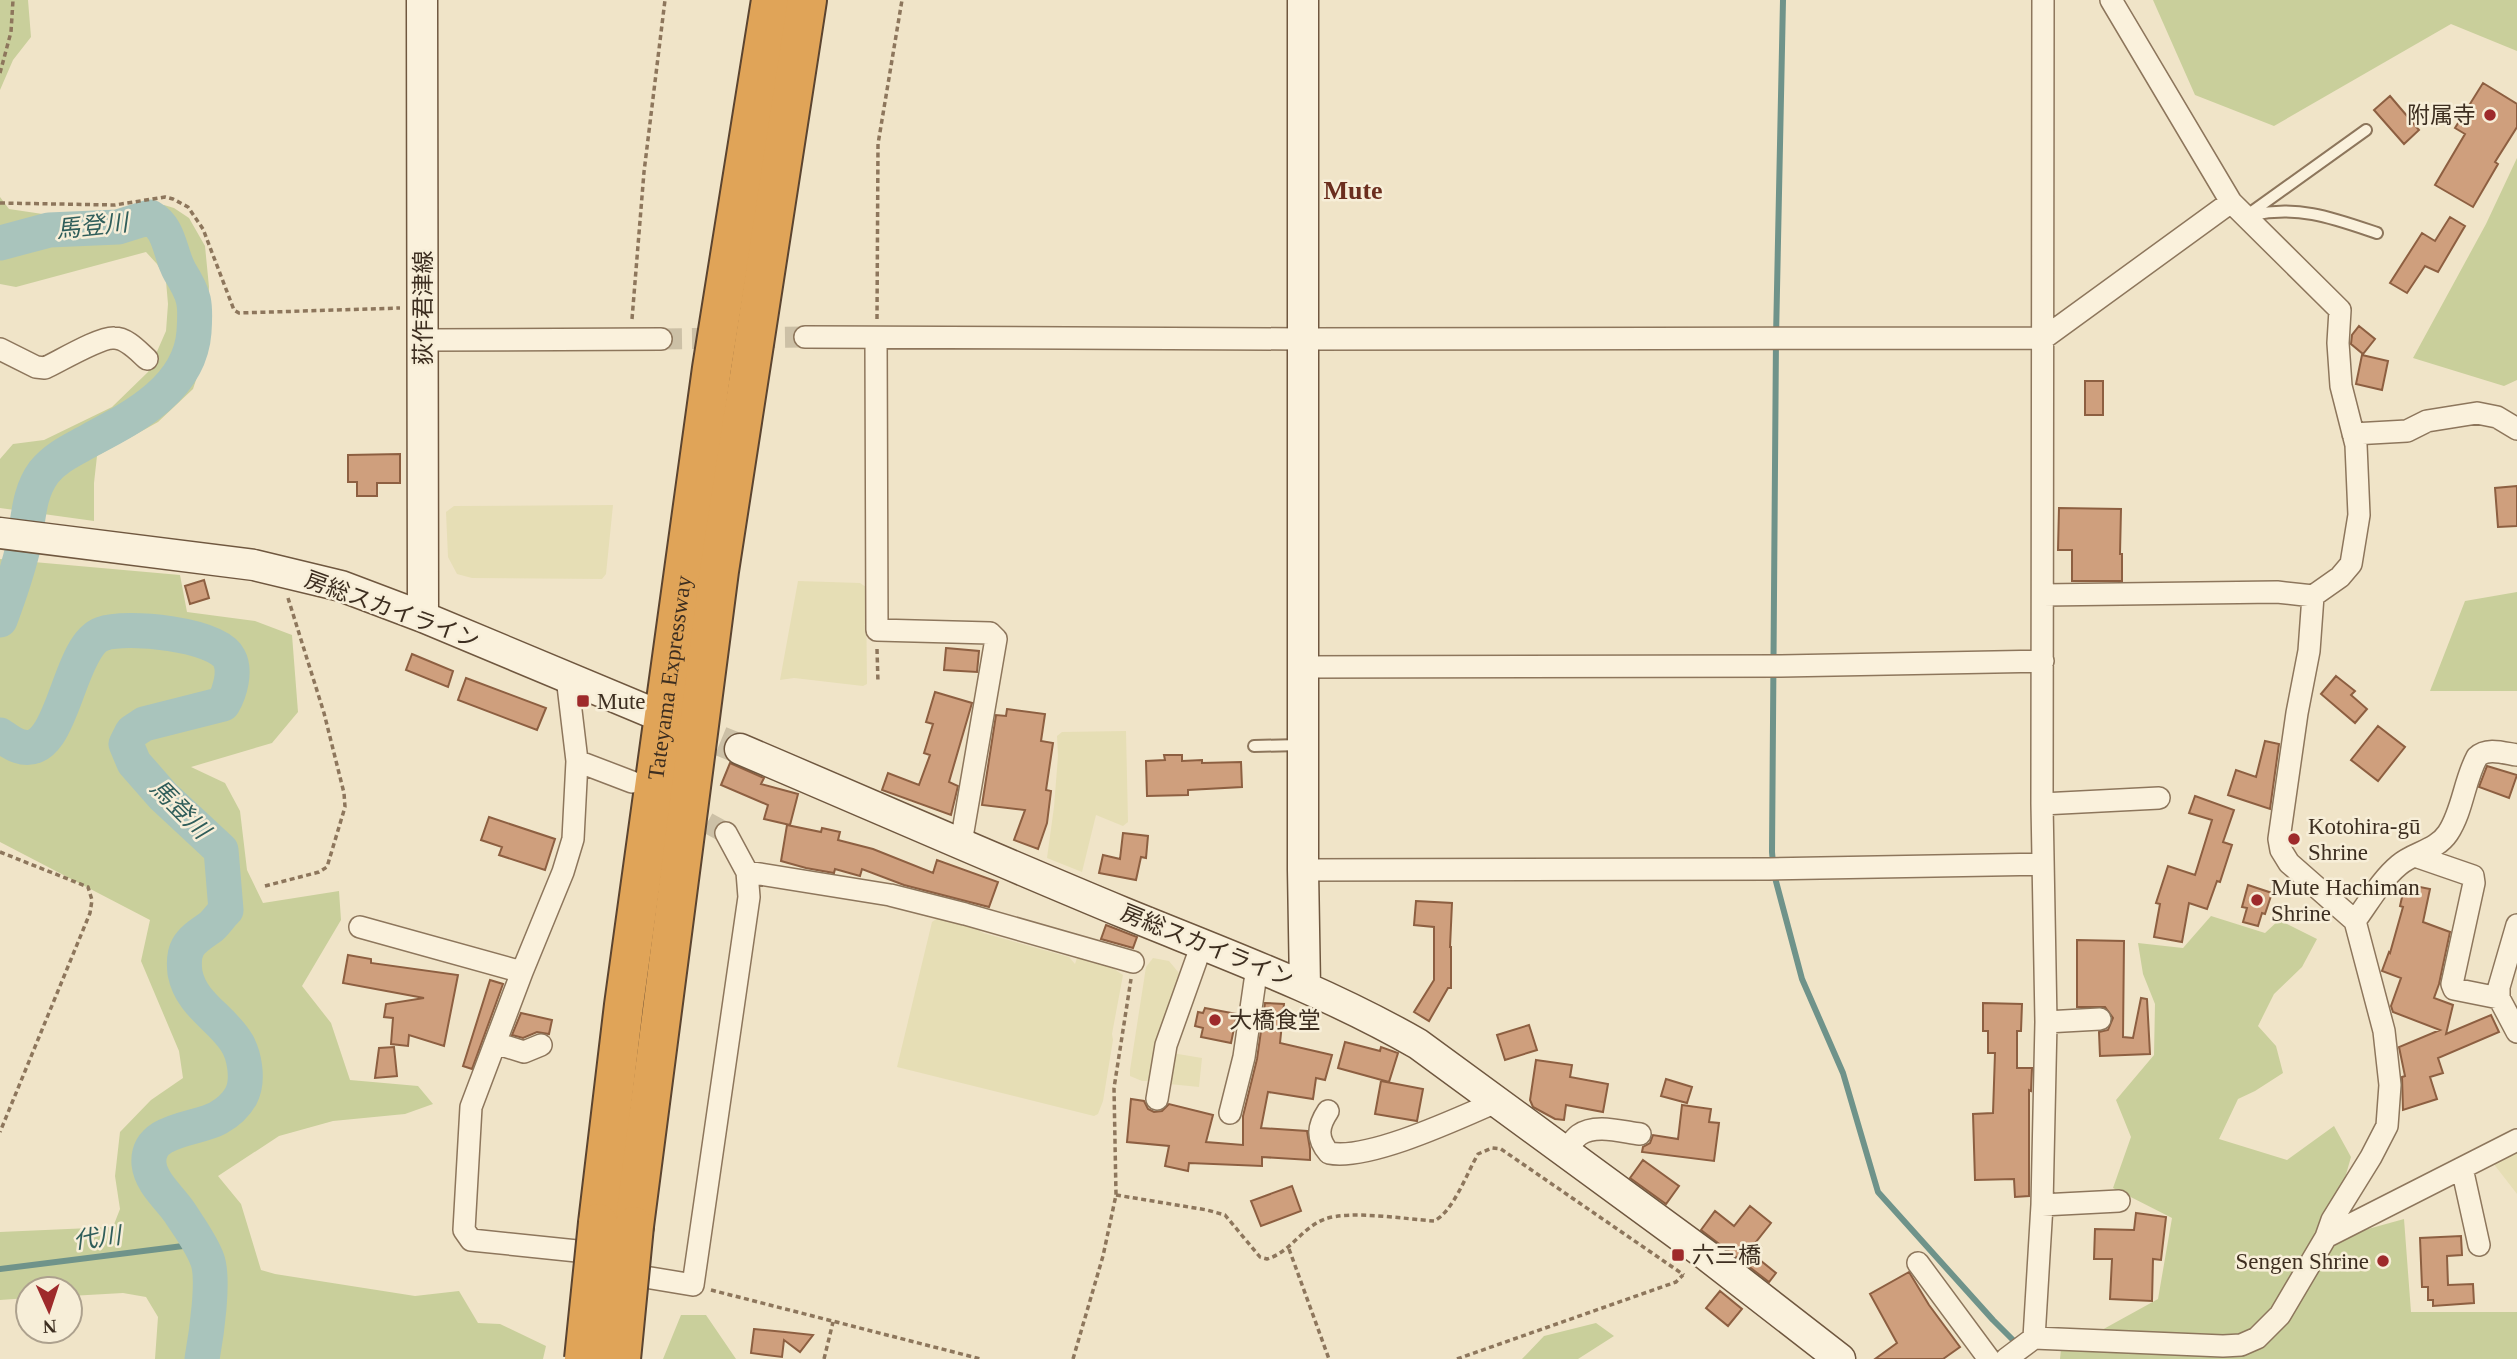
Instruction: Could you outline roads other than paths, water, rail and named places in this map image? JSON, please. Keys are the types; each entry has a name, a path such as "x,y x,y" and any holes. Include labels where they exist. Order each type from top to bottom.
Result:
{"highway":[{"name":"Tateyama Expressway","path":"621,1359 603,1233 626,991 712,368 771,0"},
{"name":"Tateyama Expressway","path":"584,1359 603,1233 719,571 807,0"}],"main road":[{"name":"荻作君津線","path":"422,0 423,617"},
{"path":"1303,0 1302,667 1305,987"},
{"name":"房総スカイライン","path":"0,533 254,565 341,586 423,617 648,711"},
{"name":"房総スカイライン","path":"740,749 1340,1002 1418,1044 1564,1151 1695,1265 1812,1350 1840,1359"}],"street":[{"path":"2032,1340 2042,1205 2046,1022 2042,864 2043,0"},
{"path":"2043,595 2277,592 2313,596 2346,571 2351,564 2360,515 2353,434 2341,386 2338,343 2340,310 2238,209 2111,0"},
{"path":"805,337 2044,338 2238,209"},
{"path":"0,349 36,367 46,368 103,340 115,338 128,343 147,359"},
{"path":"876,338 877,629 990,633 996,639 961,843"},
{"path":"424,340 661,339"},
{"path":"2353,434 2407,431 2427,421 2477,413 2497,417 2517,429"},
{"path":"2006,1359 2032,1340 2241,1345 2257,1338 2280,1315 2387,1126 2390,1084 2384,1031 2355,921 2289,863 2280,850 2279,839 2297,713 2309,651 2313,596"},
{"path":"1302,667 1774,666 2043,661"},
{"path":"567,677 577,761 573,839 564,872 522,972 471,1107 464,1230 471,1240 603,1233"},
{"path":"2355,921 2386,877 2401,863 2440,844 2458,815 2477,757 2482,752 2492,751 2517,755"},
{"path":"577,761 632,782"},
{"path":"2042,804 2159,798"},
{"path":"651,1278 693,1285 749,897 747,872 726,833"},
{"path":"2415,856 2473,876 2474,883 2452,984 2454,989 2499,998"},
{"path":"1303,870 2042,864"},
{"path":"747,872 890,895 1133,962"},
{"path":"2517,925 2499,987 2499,998 2517,1032"},
{"path":"360,927 522,972"},
{"path":"1157,1099 1166,1045 1202,944"},
{"path":"1230,1113 1244,1057 1257,967"},
{"path":"2046,1022 2100,1019"},
{"path":"495,1043 524,1052 541,1045"},
{"path":"1328,1111 1321,1122 1320,1140 1329,1153 1338,1154 1390,1144 1447,1124 1496,1102"},
{"path":"1564,1151 1578,1135 1587,1130 1640,1134"},
{"path":"2326,1237 2517,1140"},
{"path":"2462,1168 2479,1245"},
{"path":"2042,1205 2119,1201"},
{"path":"1918,1263 1989,1359"}],"lane":[{"path":"2238,209 2365,130"},
{"path":"2238,209 2312,212 2377,233"},
{"path":"1254,746 1303,745"}],"waterway":[{"path":"1783,0 1776,338 1774,874 1802,979 1843,1073 1878,1192 2017,1344"},
{"name":"馬登川","path":"0,243 49,230 118,227 150,217 166,235 176,265 192,294 195,314 190,351 183,369 172,384 143,410 66,453 44,472 38,481 31,499 21,557 0,620"},
{"name":"馬登川","path":"0,735 19,746 34,746 46,737 56,721 80,659 90,643 102,634 114,631 150,631 190,637 221,650 231,663 231,681 223,704 144,724 132,732 126,744 134,763 163,796 221,850 226,910 190,944 186,953 185,970 193,993 229,1032 238,1046 245,1068 245,1083 237,1103 221,1116 174,1132 156,1143 150,1152 149,1164 157,1184 180,1213 207,1259 210,1293 202,1359"},
{"name":"代川","path":"0,1269 199,1244"}],"tunnel":[{"path":"661,339 805,337"},
{"path":"679,724 740,749"},
{"path":"680,808 726,833"}],"place":[{"name":"附属寺","path":"2490,115"},
{"name":"Mute","path":"583,701"},
{"name":"Kotohira-gū Shrine","path":"2294,839"},
{"name":"Mute Hachiman Shrine","path":"2257,900"},
{"name":"大橋食堂","path":"1215,1020"},
{"name":"六三橋","path":"1678,1255"},
{"name":"Sengen Shrine","path":"2383,1261"}],"district":[{"name":"Mute","path":"1353,190"}]}
